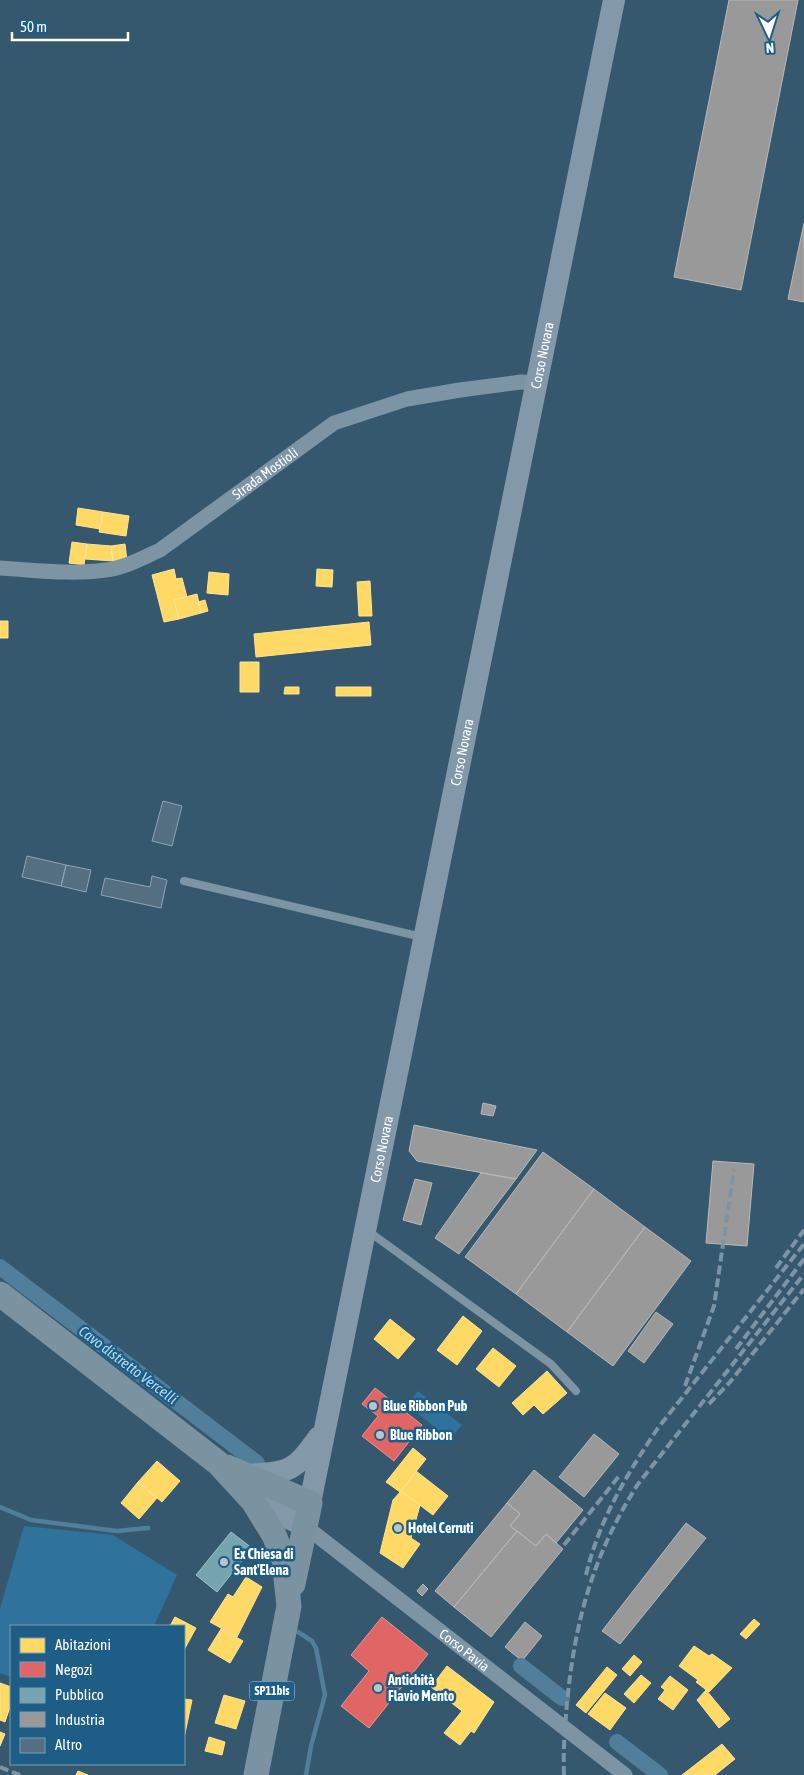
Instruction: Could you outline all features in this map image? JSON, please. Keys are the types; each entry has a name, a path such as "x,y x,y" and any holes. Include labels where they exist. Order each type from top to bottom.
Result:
{"main road":[{"name":"Corso Novara","path":"289,1606 614,0"},
{"path":"0,1294 218,1464 253,1502 274,1534 284,1560 289,1606"},
{"path":"248,1475 286,1472 303,1461 324,1430"},
{"path":"218,1464 248,1475 307,1514"},
{"path":"253,1502 307,1514"},
{"name":"SP11bis","path":"256,1775 289,1606"}],"street":[{"name":"Strada Mostioli","path":"0,568 66,572 106,570 132,563 160,550 334,424 407,399 512,383 536,382"},
{"name":"Corso Pavia","path":"307,1514 625,1775"}],"lane":[{"path":"184,882 424,938"},
{"path":"365,1229 551,1364 576,1390"}],"shaded area":[{"path":"418,1391 462,1425 450,1439 407,1405"},
{"path":"24,1526 113,1535 177,1575 154,1625 10,1625 10,1677 0,1673 0,1609"}],"building: Abitazioni":[{"path":"78,508 103,512 100,529 76,525"},
{"path":"103,512 129,516 126,536 99,532"},
{"path":"72,542 87,544 84,565 69,563"},
{"path":"87,544 111,546 113,561 85,559"},
{"path":"125,544 127,561 113,563 111,546"},
{"path":"174,569 176,579 182,578 187,597 174,600 179,619 164,622 152,575"},
{"path":"317,569 333,570 332,587 316,586"},
{"path":"209,572 229,574 228,595 207,593"},
{"path":"370,581 372,616 359,616 357,582"},
{"path":"197,594 201,613 179,619 174,600"},
{"path":"205,600 208,611 201,613 198,602"},
{"path":"0,621 8,621 8,638 0,638"},
{"path":"369,622 371,645 256,657 254,634"},
{"path":"240,662 259,662 259,692 240,692"},
{"path":"285,687 299,687 299,694 284,694"},
{"path":"336,687 371,687 371,696 336,696"},
{"path":"463,1316 482,1331 457,1365 437,1350"},
{"path":"390,1319 415,1339 398,1359 374,1339"},
{"path":"493,1348 516,1366 499,1387 476,1369"},
{"path":"547,1371 567,1393 543,1414 534,1405 523,1415 512,1403"},
{"path":"413,1448 426,1459 400,1492 386,1482"},
{"path":"157,1461 180,1481 162,1502 138,1482"},
{"path":"416,1471 448,1496 433,1515 401,1491"},
{"path":"138,1482 157,1498 139,1519 121,1503"},
{"path":"401,1491 420,1505 411,1538 420,1544 403,1568 380,1553 393,1500"},
{"path":"246,1577 262,1587 237,1637 210,1622 228,1594 233,1597"},
{"path":"175,1617 196,1628 185,1648 185,1625 171,1625"},
{"path":"754,1619 760,1624 746,1639 740,1634"},
{"path":"221,1629 243,1641 230,1663 208,1650"},
{"path":"694,1646 709,1656 712,1654 732,1668 709,1692 696,1682 698,1680 679,1666"},
{"path":"634,1655 642,1662 630,1676 622,1669"},
{"path":"447,1666 494,1702 474,1733 471,1731 460,1745 444,1733 462,1711 431,1687"},
{"path":"607,1667 617,1675 586,1713 576,1705"},
{"path":"641,1675 651,1683 634,1703 624,1694"},
{"path":"670,1676 688,1690 673,1710 658,1699 665,1690 661,1687"},
{"path":"0,1683 10,1687 10,1707 5,1722 0,1720"},
{"path":"706,1690 730,1719 719,1728 697,1700"},
{"path":"605,1693 626,1708 610,1730 588,1714"},
{"path":"224,1695 245,1701 236,1729 215,1723"},
{"path":"185,1699 192,1700 185,1733"},
{"path":"0,1732 5,1734 0,1746"},
{"path":"209,1737 225,1742 222,1755 205,1751"},
{"path":"722,1744 735,1759 715,1775 682,1775"},
{"path":"78,1771 88,1775 76,1775"}],"building: Negozi":[{"path":"375,1388 422,1425 394,1461 362,1436 378,1416 362,1404"},
{"name":"Antichità Flavio Mento","path":"382,1617 428,1654 369,1728 341,1706 369,1671 351,1655"}],"building: Pubblico":[{"name":"Ex Chiesa di Sant'Elena","path":"231,1532 252,1548 217,1592 196,1575"}],"building: Industria":[{"path":"729,0 798,0 741,290 674,277"},
{"path":"804,223 804,302 788,299"},
{"path":"483,1103 496,1106 493,1116 481,1114"},
{"path":"414,1125 537,1150 516,1179 417,1161 409,1151"},
{"path":"543,1152 594,1189 516,1294 465,1257"},
{"path":"713,1161 754,1164 747,1246 706,1243"},
{"path":"481,1173 516,1179 459,1254 435,1238"},
{"path":"415,1179 432,1183 421,1225 403,1220"},
{"path":"594,1189 645,1227 567,1332 516,1294"},
{"path":"645,1227 691,1261 613,1366 567,1332"},
{"path":"656,1312 673,1324 644,1363 628,1351"},
{"path":"594,1434 619,1454 584,1497 559,1477"},
{"path":"534,1470 583,1510 556,1543 546,1534 536,1546 510,1526 520,1514 507,1503"},
{"path":"507,1503 520,1514 510,1526 517,1531 454,1607 435,1591"},
{"path":"686,1523 706,1538 620,1644 602,1631"},
{"path":"517,1531 536,1546 546,1534 563,1549 491,1637 454,1607"},
{"path":"423,1584 428,1589 422,1596 417,1591"},
{"path":"525,1622 542,1636 522,1661 505,1647"}],"building: Altro":[{"path":"163,801 182,806 172,846 152,841"},
{"path":"27,856 66,865 61,886 22,877"},
{"path":"66,865 91,870 86,892 61,886"},
{"path":"152,876 167,880 161,908 101,895 105,878 150,887"}],"waterway":[{"name":"Cavo distretto Vercelli","path":"0,1267 257,1463"},
{"path":"0,1507 31,1520 117,1531 148,1528"},
{"path":"298,1632 312,1641 316,1648 325,1695 311,1746 306,1775"},
{"name":"Cavo distretto Vercelli","path":"521,1666 562,1698"},
{"name":"Cavo distretto Vercelli","path":"617,1742 660,1775"}],"railway":[{"path":"685,1386 714,1306 734,1169"},
{"path":"776,1268 804,1230"},
{"path":"586,1575 606,1516 625,1480 658,1428 804,1244"},
{"path":"736,1349 804,1259"},
{"path":"564,1775 566,1712 575,1644 589,1589 609,1536 638,1484 804,1274"},
{"path":"709,1404 730,1382 804,1289"},
{"path":"564,1545 620,1475"},
{"path":"0,1767 20,1775"}],"place":[{"name":"Blue Ribbon Pub","path":"373,1406"},
{"name":"Blue Ribbon","path":"380,1435"},
{"name":"Hotel Cerruti","path":"398,1528"},
{"name":"Ex Chiesa di Sant'Elena","path":"224,1562"},
{"name":"Antichità Flavio Mento","path":"378,1688"}]}
